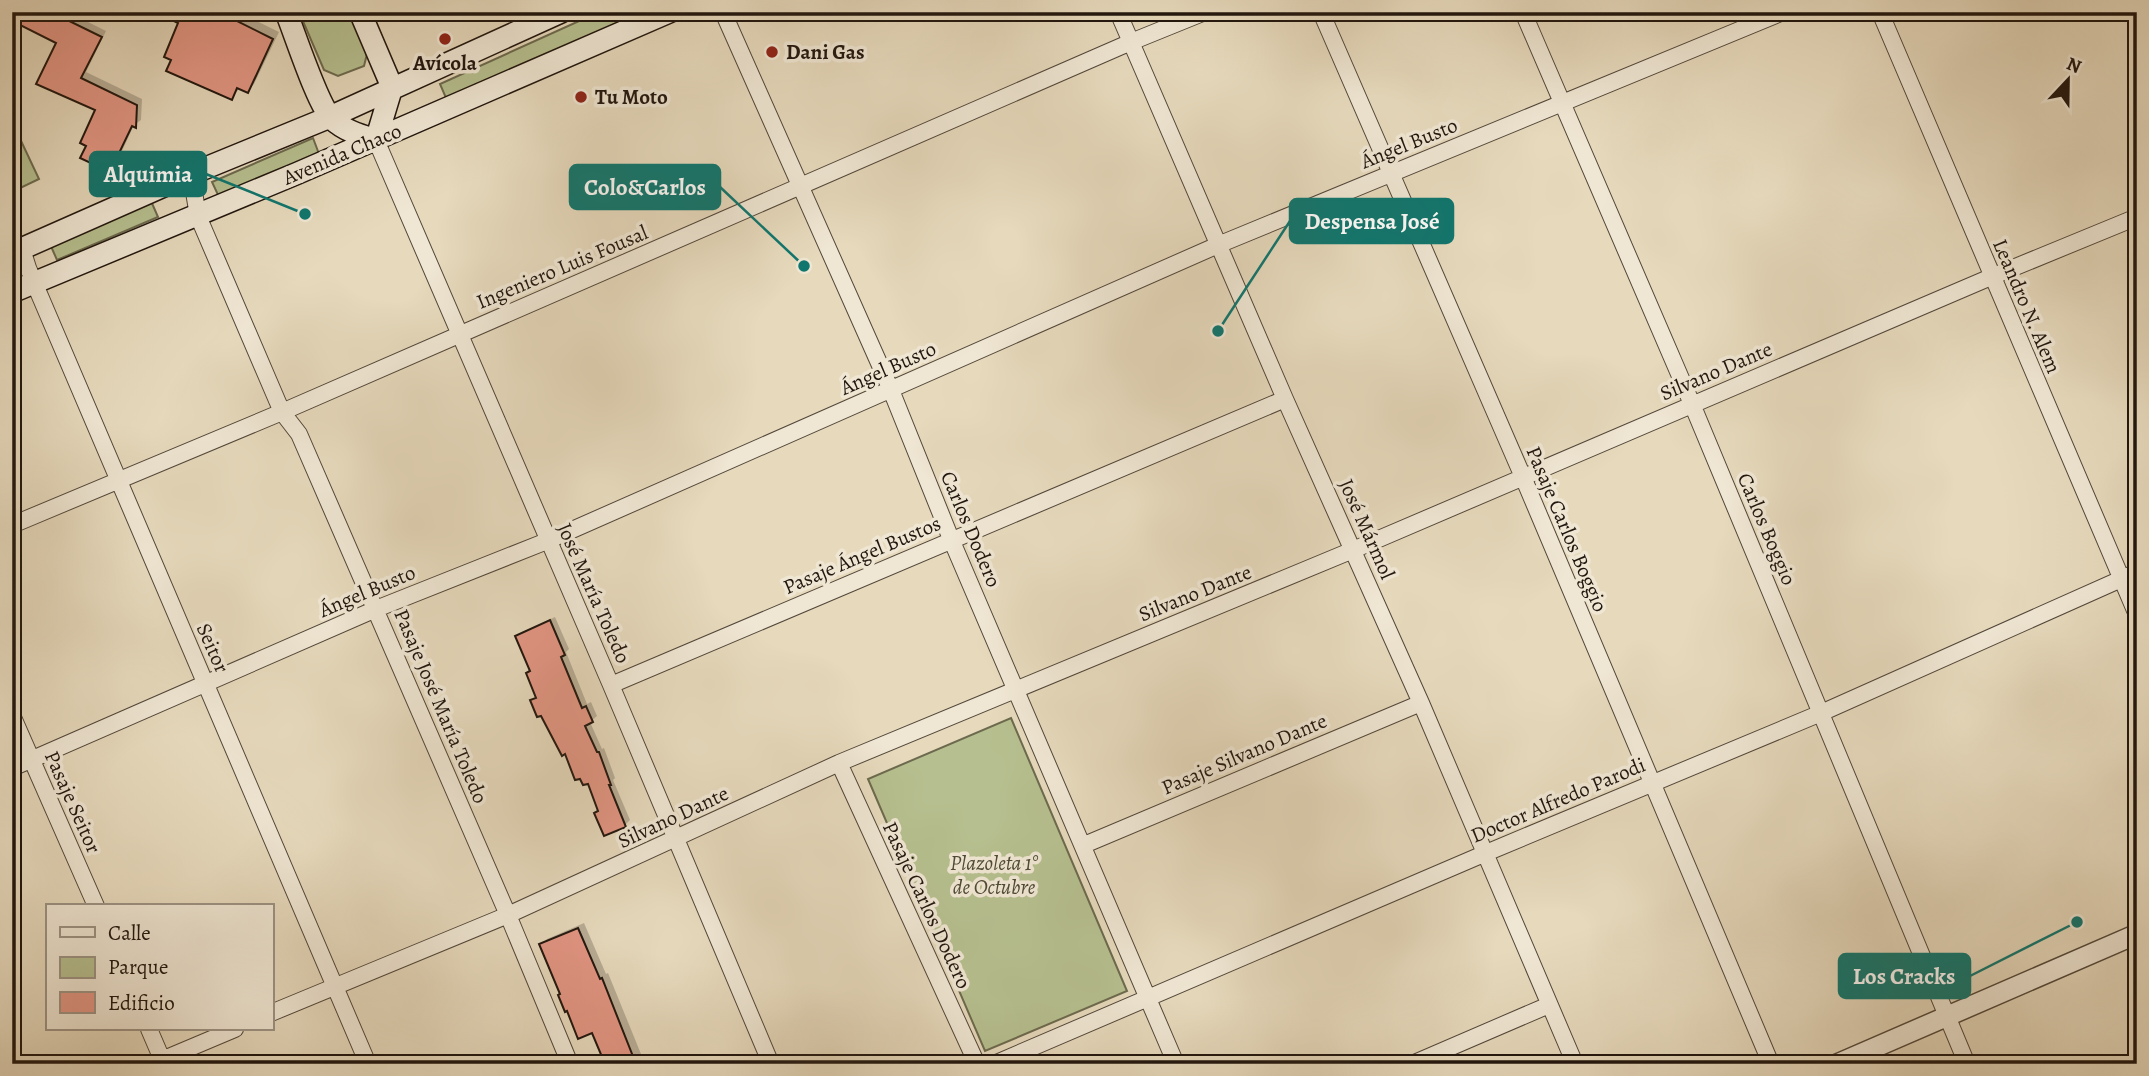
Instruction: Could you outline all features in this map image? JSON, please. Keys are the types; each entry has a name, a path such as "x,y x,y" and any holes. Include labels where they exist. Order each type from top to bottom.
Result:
{"main road":[{"path":"286,12 330,117 348,131 376,140 393,87 360,12"},
{"name":"Avenida Chaco","path":"12,292 198,216 669,12"},
{"name":"Avenida Chaco","path":"17,251 191,174 330,117 548,15"}],"street":[{"name":"Carlos Dodero","path":"723,12 891,390 951,540 1176,1064"},
{"name":"José Mármol","path":"1118,12 1576,1064"},
{"name":"Ingeniero Luis Fousal","path":"12,525 282,412 1205,12"},
{"name":"Pasaje Carlos Boggio","path":"1321,12 1523,477 1772,1064"},
{"name":"Carlos Boggio","path":"1523,12 1692,404 1967,1064"},
{"name":"Ángel Busto","path":"12,768 376,609 547,541 1218,245 1783,12"},
{"name":"Leandro N. Alem","path":"1880,12 2137,615"},
{"name":"José María Toledo","path":"376,140 771,1064"},
{"name":"Pasaje José María Toledo","path":"191,174 198,216 282,412 299,434 376,609 570,1064"},
{"name":"Silvano Dante","path":"273,1012 508,915 839,764 1353,550 2137,217"},
{"name":"Seitor","path":"17,251 36,283 368,1064"},
{"name":"Pasaje Ángel Bustos","path":"611,685 1286,399"},
{"name":"Doctor Alfredo Parodi","path":"994,1064 1821,713 2137,572"},
{"name":"Pasaje Silvano Dante","path":"1084,845 1421,703"},
{"name":"Pasaje Seitor","path":"12,715 95,904"},
{"name":"Pasaje Carlos Dodero","path":"839,764 977,1064"},
{"path":"1837,1064 2137,934"},
{"path":"1412,1064 1549,1005"},
{"path":"149,1030 159,1062 233,1030"}],"green space":[{"path":"299,12 352,12 368,50 364,66 338,76 324,70"},
{"path":"599,12 643,12 446,98 440,84"},
{"path":"14,126 39,179 12,192 12,127"},
{"path":"313,138 319,154 219,197 212,182"},
{"path":"151,201 158,217 57,260 50,244"},
{"name":"Plazoleta 1° de Octubre","path":"1011,718 1127,991 985,1051 868,779"}],"building":[{"path":"12,12 51,12 102,37 81,78 137,105 136,128 132,126 110,172 80,158 86,146 80,143 95,110 36,84 56,43 12,21"},
{"path":"156,12 219,12 273,39 248,93 237,88 232,100 166,71 171,60 164,57 178,23"},
{"path":"550,620 565,655 561,657 582,708 586,706 593,722 585,726 599,752 626,827 604,836 594,813 598,811 588,784 583,785 580,779 575,780 565,754 562,756 541,716 537,717 530,700 536,698 526,673 530,671 515,636"},
{"path":"578,928 600,979 602,978 636,1064 605,1064 592,1033 578,1039 567,1011 565,1012 539,944"}],"place":[{"name":"Avícola","path":"445,39"},
{"name":"Dani Gas","path":"772,52"},
{"name":"Tu Moto","path":"581,97"},
{"name":"Alquimia","path":"305,214"},
{"name":"Colo&Carlos","path":"804,266"},
{"name":"Despensa José","path":"1218,331"},
{"name":"Los Cracks","path":"2077,922"}]}
